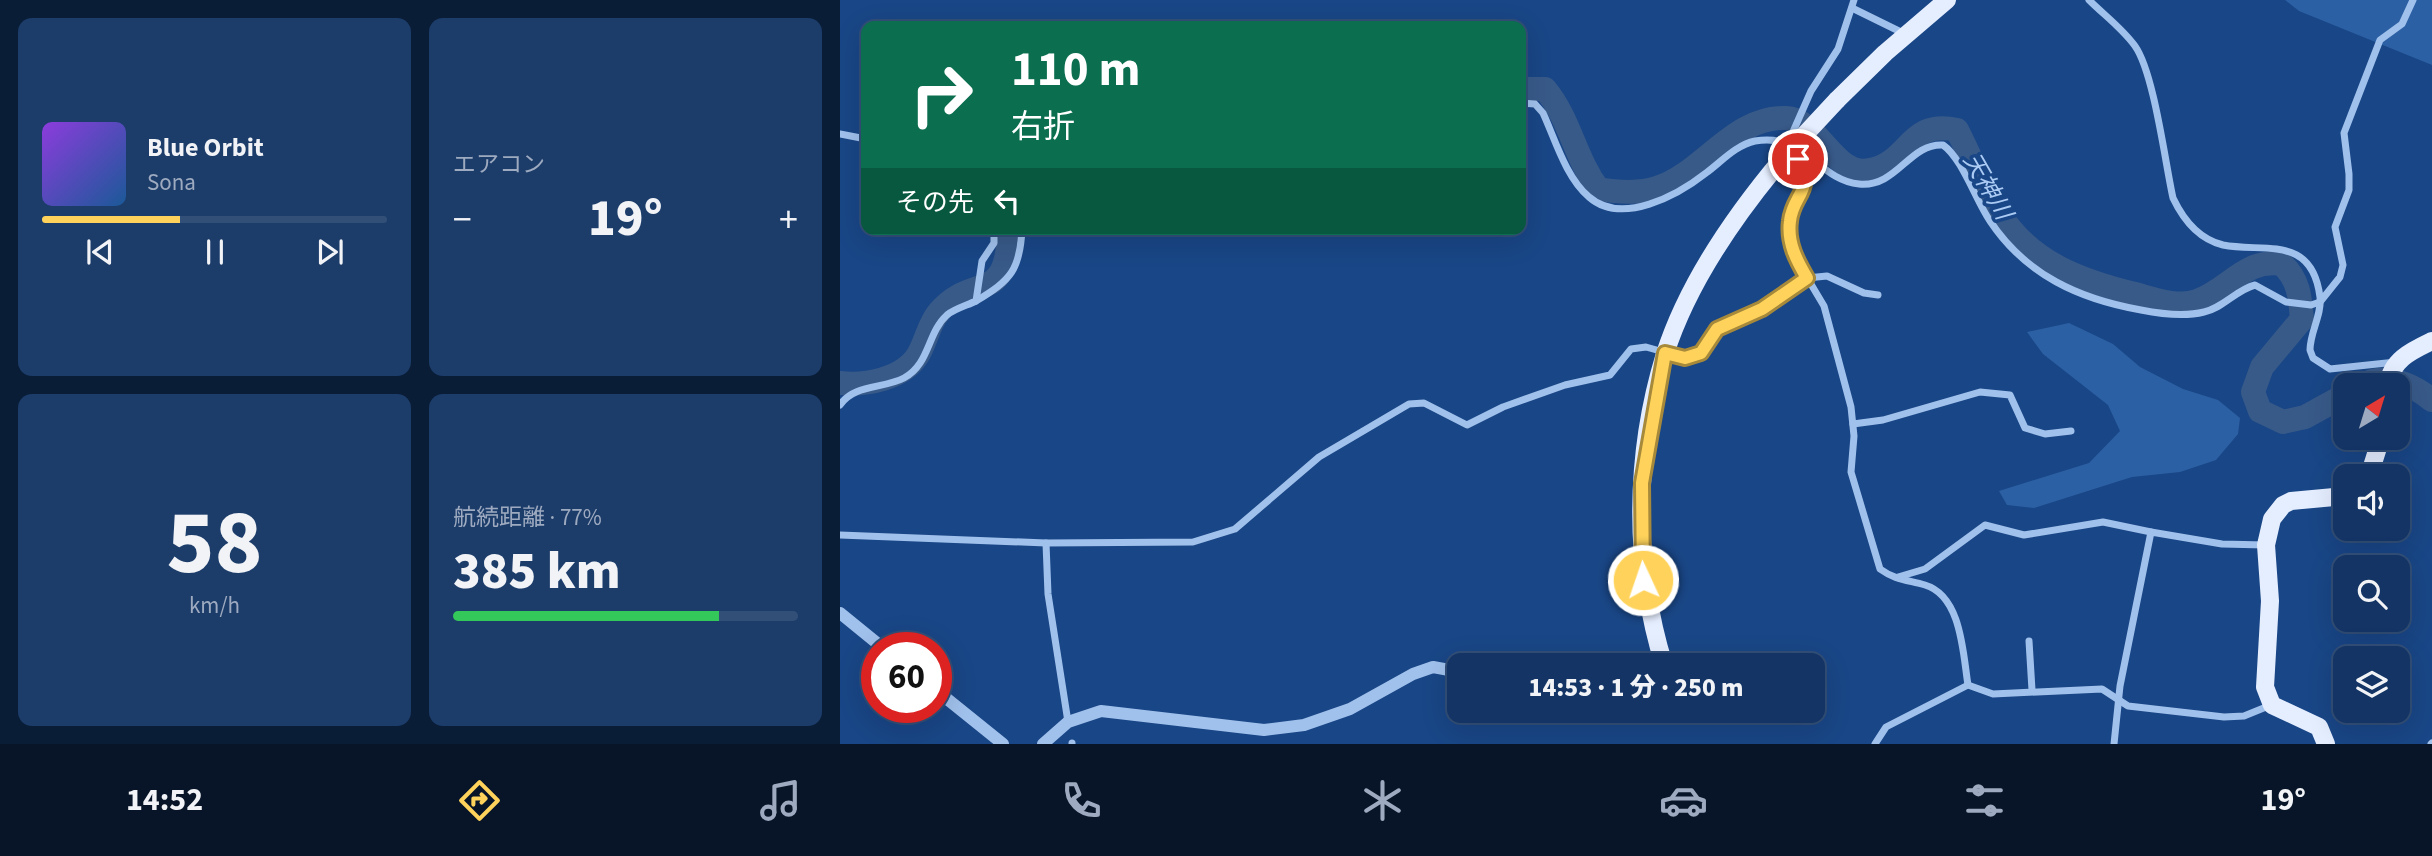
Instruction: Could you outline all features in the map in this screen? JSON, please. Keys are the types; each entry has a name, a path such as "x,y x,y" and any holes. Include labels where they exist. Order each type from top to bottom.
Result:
{"main road":[{"path":"1661,653 1643,580 1640,525 1651,419 1665,353 1696,284 1729,228 1787,152 1906,34 1947,0"},
{"path":"2391,373 2432,341"},
{"path":"2326,744 2319,727 2272,705 2265,687 2270,601 2266,545 2272,519 2283,505 2291,501 2333,497"}],"street":[{"path":"2089,0 2114,22 2136,47 2146,69 2173,198 2182,217 2193,229 2222,245 2277,247 2295,254 2308,267 2317,282 2320,302 2310,350 2321,365 2330,369 2391,373"},
{"path":"1787,152 1810,154 1834,177 1866,184 1889,178 1929,145 1943,145 1953,155 1990,222 2016,253 2059,286 2095,300 2155,313 2183,315 2205,312 2255,285 2286,302 2320,302 2340,277 2343,265 2335,227 2349,190 2344,133 2380,40 2403,24 2413,0"},
{"path":"1787,152 1811,91 1838,49 1853,4 1906,34"},
{"path":"1526,103 1535,104 1543,113 1573,178 1589,198 1605,205 1645,205 1672,197 1734,151 1752,141 1773,139 1804,172 1804,191 1789,220 1793,254 1824,306 1853,424 1851,472 1858,504 1880,569 1891,577 1928,586 1942,596 1953,613 1968,685"},
{"path":"840,134 861,138"},
{"path":"976,301 982,261 994,243 994,235"},
{"path":"840,405 854,391 879,387 912,372 922,362 947,315 976,301 1006,281 1017,265 1021,235"},
{"path":"840,534 1046,543 1170,544 1219,536 1254,514 1319,457 1395,410 1423,402 1466,425 1515,402 1565,385 1609,375 1631,349 1646,347 1685,358 1701,353 1717,329 1762,309 1807,278 1826,276 1864,293 1878,295"},
{"path":"1853,424 1883,420 1980,392 2010,395 2025,428 2045,434 2071,431"},
{"path":"1891,577 1908,576 1925,569 1985,525 2024,535 2103,522 2222,544 2266,545"},
{"path":"2113,744 2151,532"},
{"path":"1046,543 1048,594 1068,722"},
{"path":"840,613 863,632"},
{"path":"2029,641 2032,690"},
{"path":"1043,744 1068,722 1087,714 1115,710 1161,720 1264,730 1304,725 1350,709 1390,684 1413,674 1433,667 1447,669"},
{"path":"1875,744 1886,727 1968,685 1993,694 2032,690 2102,689 2128,706 2224,717 2244,716 2272,705"},
{"path":"952,703 1003,744"}],"shaded area":[{"path":"2285,0 2432,0 2432,65 2299,11"},
{"path":"2069,323 2113,344 2140,367 2183,389 2218,400 2240,418 2238,434 2216,460 2180,472 2132,477 2034,508 2007,505 1999,491 2089,463 2120,431 2108,405 2043,354 2027,332"}],"waterway":[{"name":"天神川","path":"1526,89 1545,89 1561,113 1590,177 1598,189 1612,191 1650,190 1674,181 1734,135 1767,120 1786,118 1798,121 1836,157 1857,170 1884,166 1928,130 1957,130 1987,192 2010,229 2040,256 2095,283 2182,304 2209,296 2248,270 2269,263 2282,264 2295,283 2302,319 2262,367 2253,392 2260,411 2283,422 2305,417 2333,402"},
{"name":"天神川","path":"840,383 883,379 903,370 911,363 921,350 939,312 952,300 995,279 1002,269 1007,253 1008,235"},
{"name":"天神川","path":"2410,386 2432,400"}],"route":[{"path":"1643,580 1640,525 1642,483 1651,419 1665,353 1685,358 1701,353 1717,329 1762,309 1807,278 1793,254 1789,220 1804,191 1804,172 1798,159"}]}
